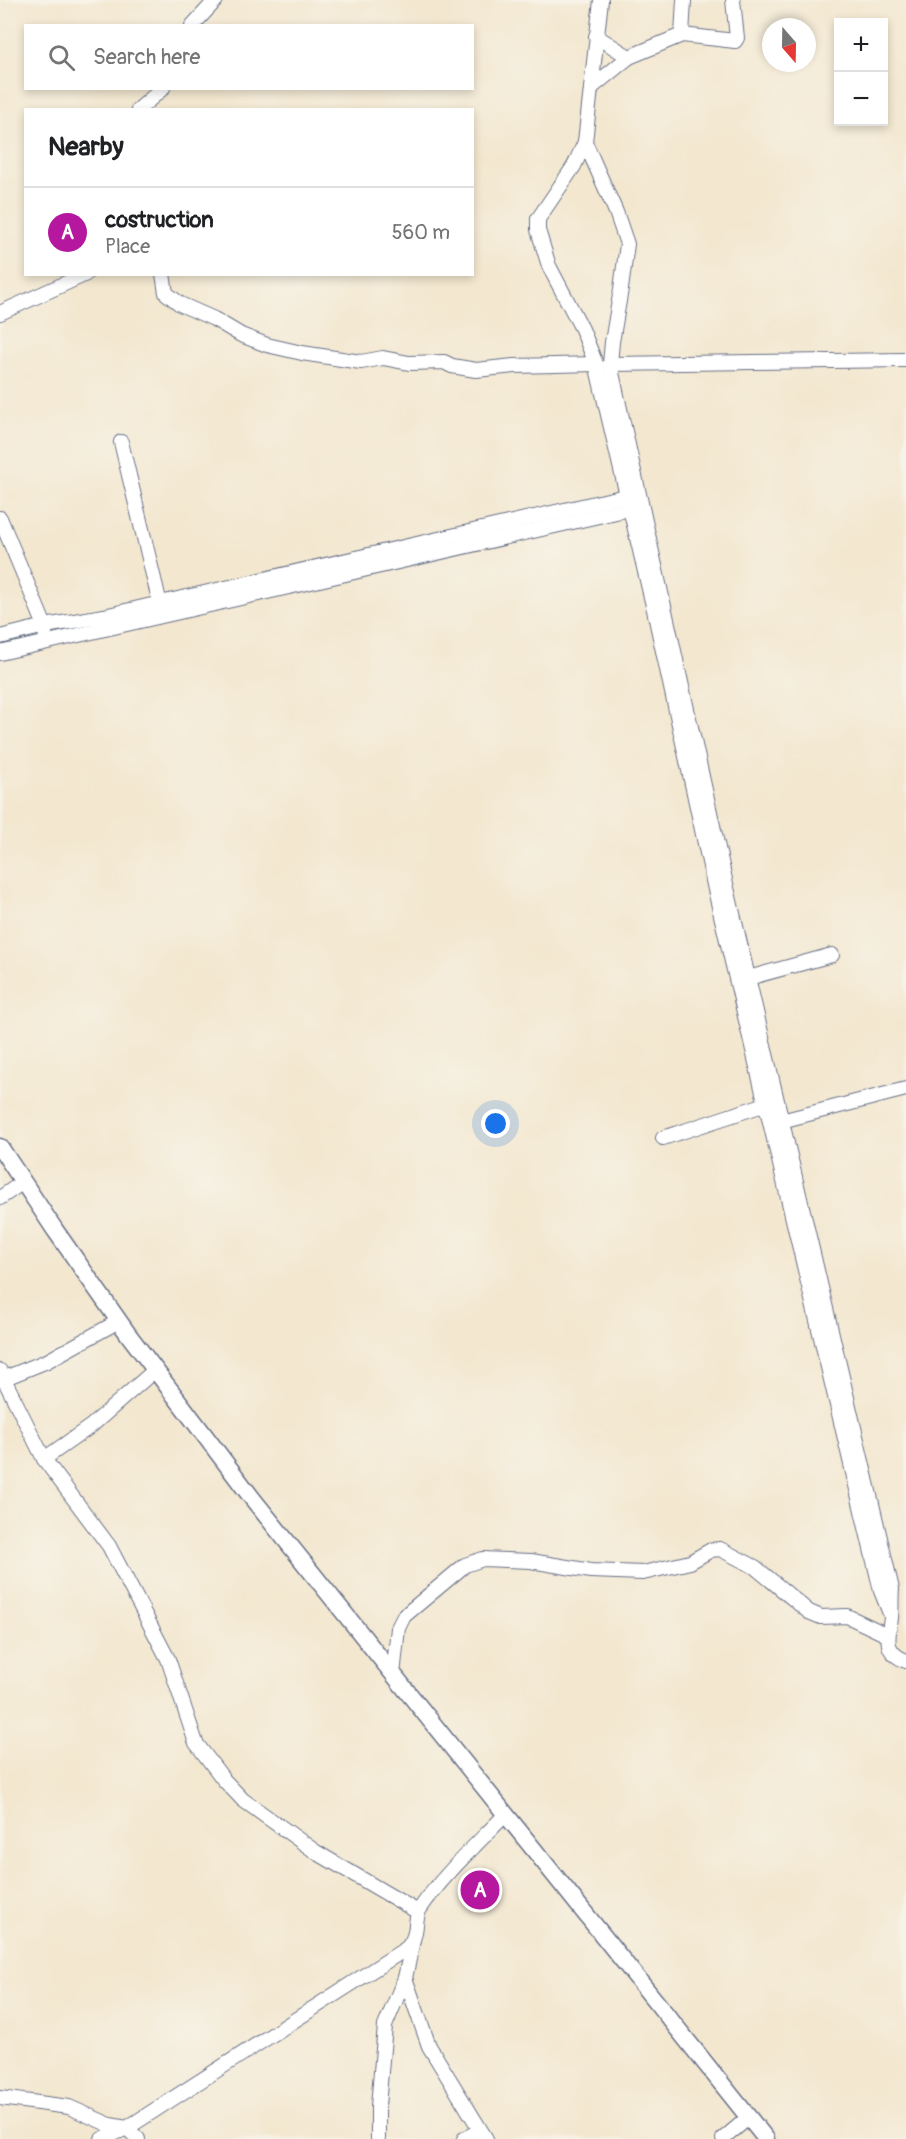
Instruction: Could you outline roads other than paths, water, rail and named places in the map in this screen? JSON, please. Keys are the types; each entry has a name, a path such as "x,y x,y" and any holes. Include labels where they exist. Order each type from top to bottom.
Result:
{"main road":[{"path":"0,1147 119,1321 252,1498 766,2139"}],"street":[{"path":"194,24 216,0"},
{"path":"602,0 585,142 574,166 538,219 538,230 549,266 603,364 892,1589 891,1616 887,1635 892,1652 898,1658 906,1661"},
{"path":"682,35 684,0"},
{"path":"591,88 629,57 682,35 735,42 737,38 733,0"},
{"path":"596,36 629,57"},
{"path":"140,108 161,90"},
{"path":"585,142 627,243 612,342 603,364"},
{"path":"0,313 82,276"},
{"path":"163,276 166,293 180,304 250,339 302,354 361,362 390,358 409,363 444,362 452,366 476,370 514,366 906,360"},
{"path":"121,442 160,603"},
{"path":"0,637 635,501"},
{"path":"0,653 635,501"},
{"path":"635,501 716,894 881,1591 891,1616"},
{"path":"0,518 45,626 45,642"},
{"path":"748,978 832,955"},
{"path":"781,1121 906,1089"},
{"path":"663,1138 766,1104"},
{"path":"0,1198 23,1182"},
{"path":"119,1321 47,1361 1,1376 44,1459 109,1546 168,1659 196,1743 224,1780 243,1800 316,1852 418,1912"},
{"path":"44,1459 91,1426 155,1370"},
{"path":"393,1675 398,1628 404,1616 465,1565 483,1559 531,1561 591,1571 643,1573 690,1562 711,1550 720,1548 755,1567 809,1612 821,1617 847,1616 887,1635"},
{"path":"102,2139 127,2128 407,1948 416,1931 418,1912 505,1815"},
{"path":"378,2139 378,2106 385,2026 405,1978 413,1938"},
{"path":"405,1978 429,2046 483,2135 464,2139"},
{"path":"0,2098 69,2107 110,2125 127,2128 138,2139"},
{"path":"723,2139 748,2118"}],"place":[{"name":"costruction","path":"480,1890"}]}
